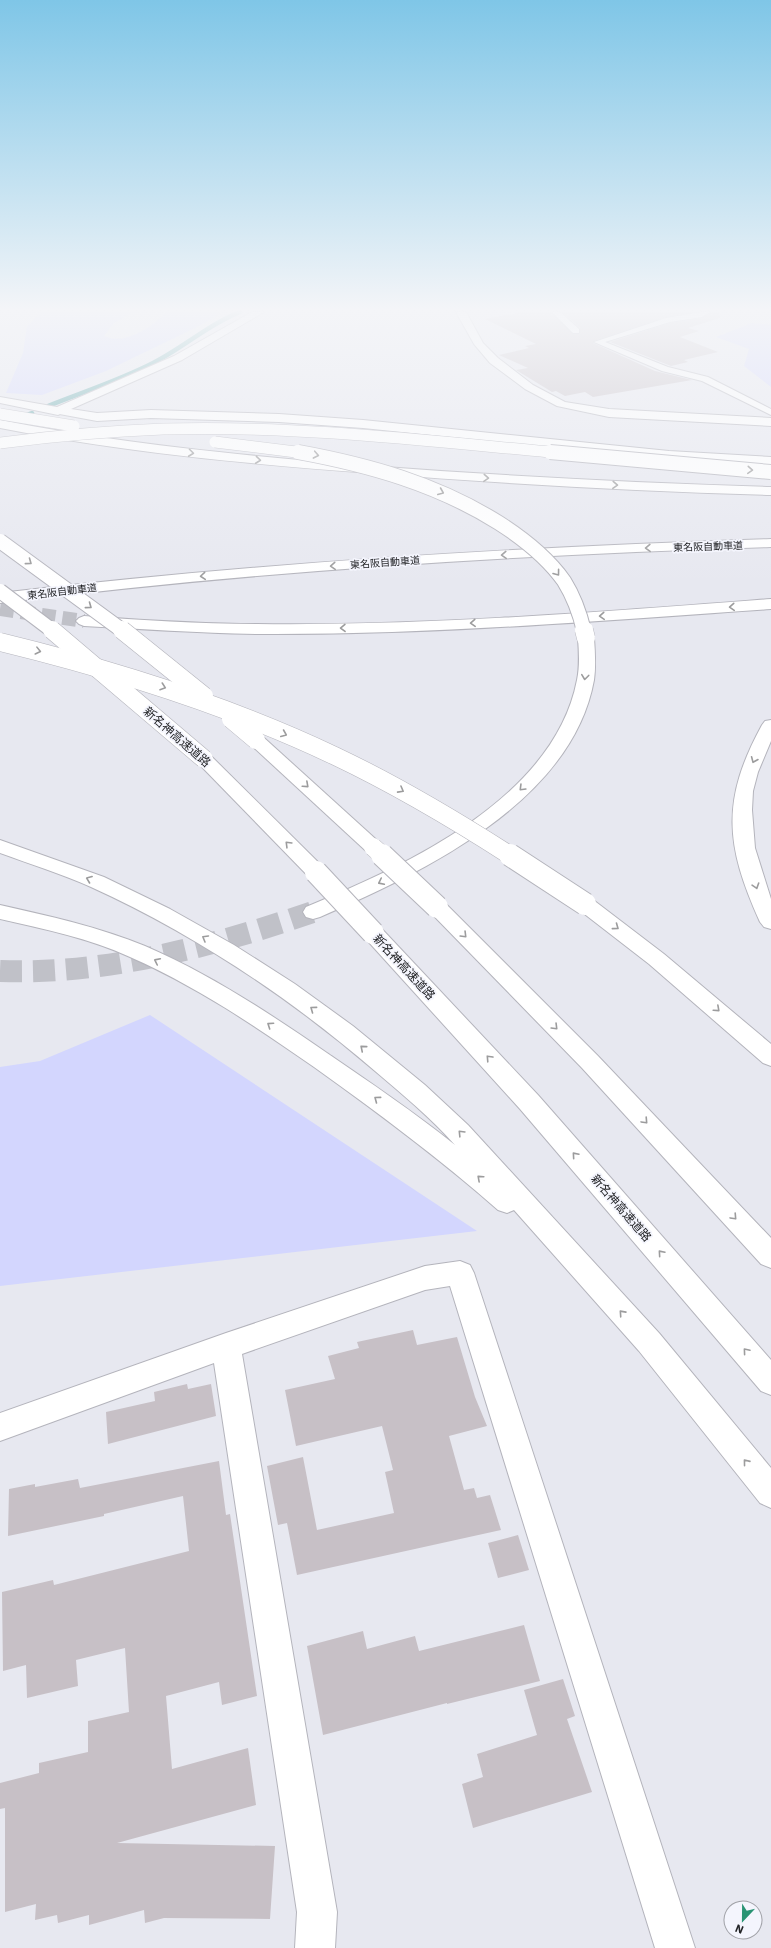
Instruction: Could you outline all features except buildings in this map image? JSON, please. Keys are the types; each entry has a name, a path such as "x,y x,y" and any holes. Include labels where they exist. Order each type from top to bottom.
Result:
{"main road":[{"path":"15,403 58,411 97,416 151,414 198,415 356,423 669,456 771,461"},
{"path":"58,411 76,403"},
{"path":"558,403 587,410 609,412 771,422"},
{"path":"0,414 118,432 305,453 363,465 420,483 476,508 499,522 536,550 552,566 564,583 582,620 586,638 587,660 584,686 576,710 564,737 545,763 521,790 492,815 467,833 416,865 313,912"},
{"path":"0,424 105,442 220,456 426,474 571,483 771,491"},
{"path":"0,443 93,432 201,428 260,430 403,439 771,472"},
{"name":"東名阪自動車道","path":"281,555 406,546 693,532"},
{"path":"0,541 146,648 256,740 373,847 437,907 590,1062 771,1256"},
{"name":"東名阪自動車道","path":"0,598 78,588 247,572 414,560 771,543"},
{"name":"東名阪自動車道","path":"29,579 72,574"},
{"name":"新名神高速道路","path":"2,587 204,759 316,872 529,1102 771,1381"},
{"path":"84,621 224,629 380,628 540,620 771,604"},
{"path":"0,642 138,679 204,702 320,749 380,779 503,849 585,904 627,935 698,992 771,1057"},
{"path":"771,725 748,772 742,800 742,832 749,865 759,898 771,922"},
{"path":"0,846 97,882 164,914 226,950 287,990 345,1032 416,1092 459,1132 649,1342 771,1492"},
{"path":"0,912 82,933 136,951 209,987 269,1024 359,1086 472,1170 583,1269"},
{"path":"0,1427 226,1346 425,1278 460,1274 675,1948"},
{"path":"226,1346 317,1912 315,1948"}],"lane":[{"path":"753,403 771,412"}],"shaded area":[{"path":"150,1015 477,1231 0,1286 0,1067 40,1061"}],"waterway":[{"path":"48,406 56,403"},
{"path":"0,425 32,413"}],"tunnel":[{"path":"0,609 84,621"},
{"path":"0,971 40,971 79,968 159,956 237,936 313,912"}]}
